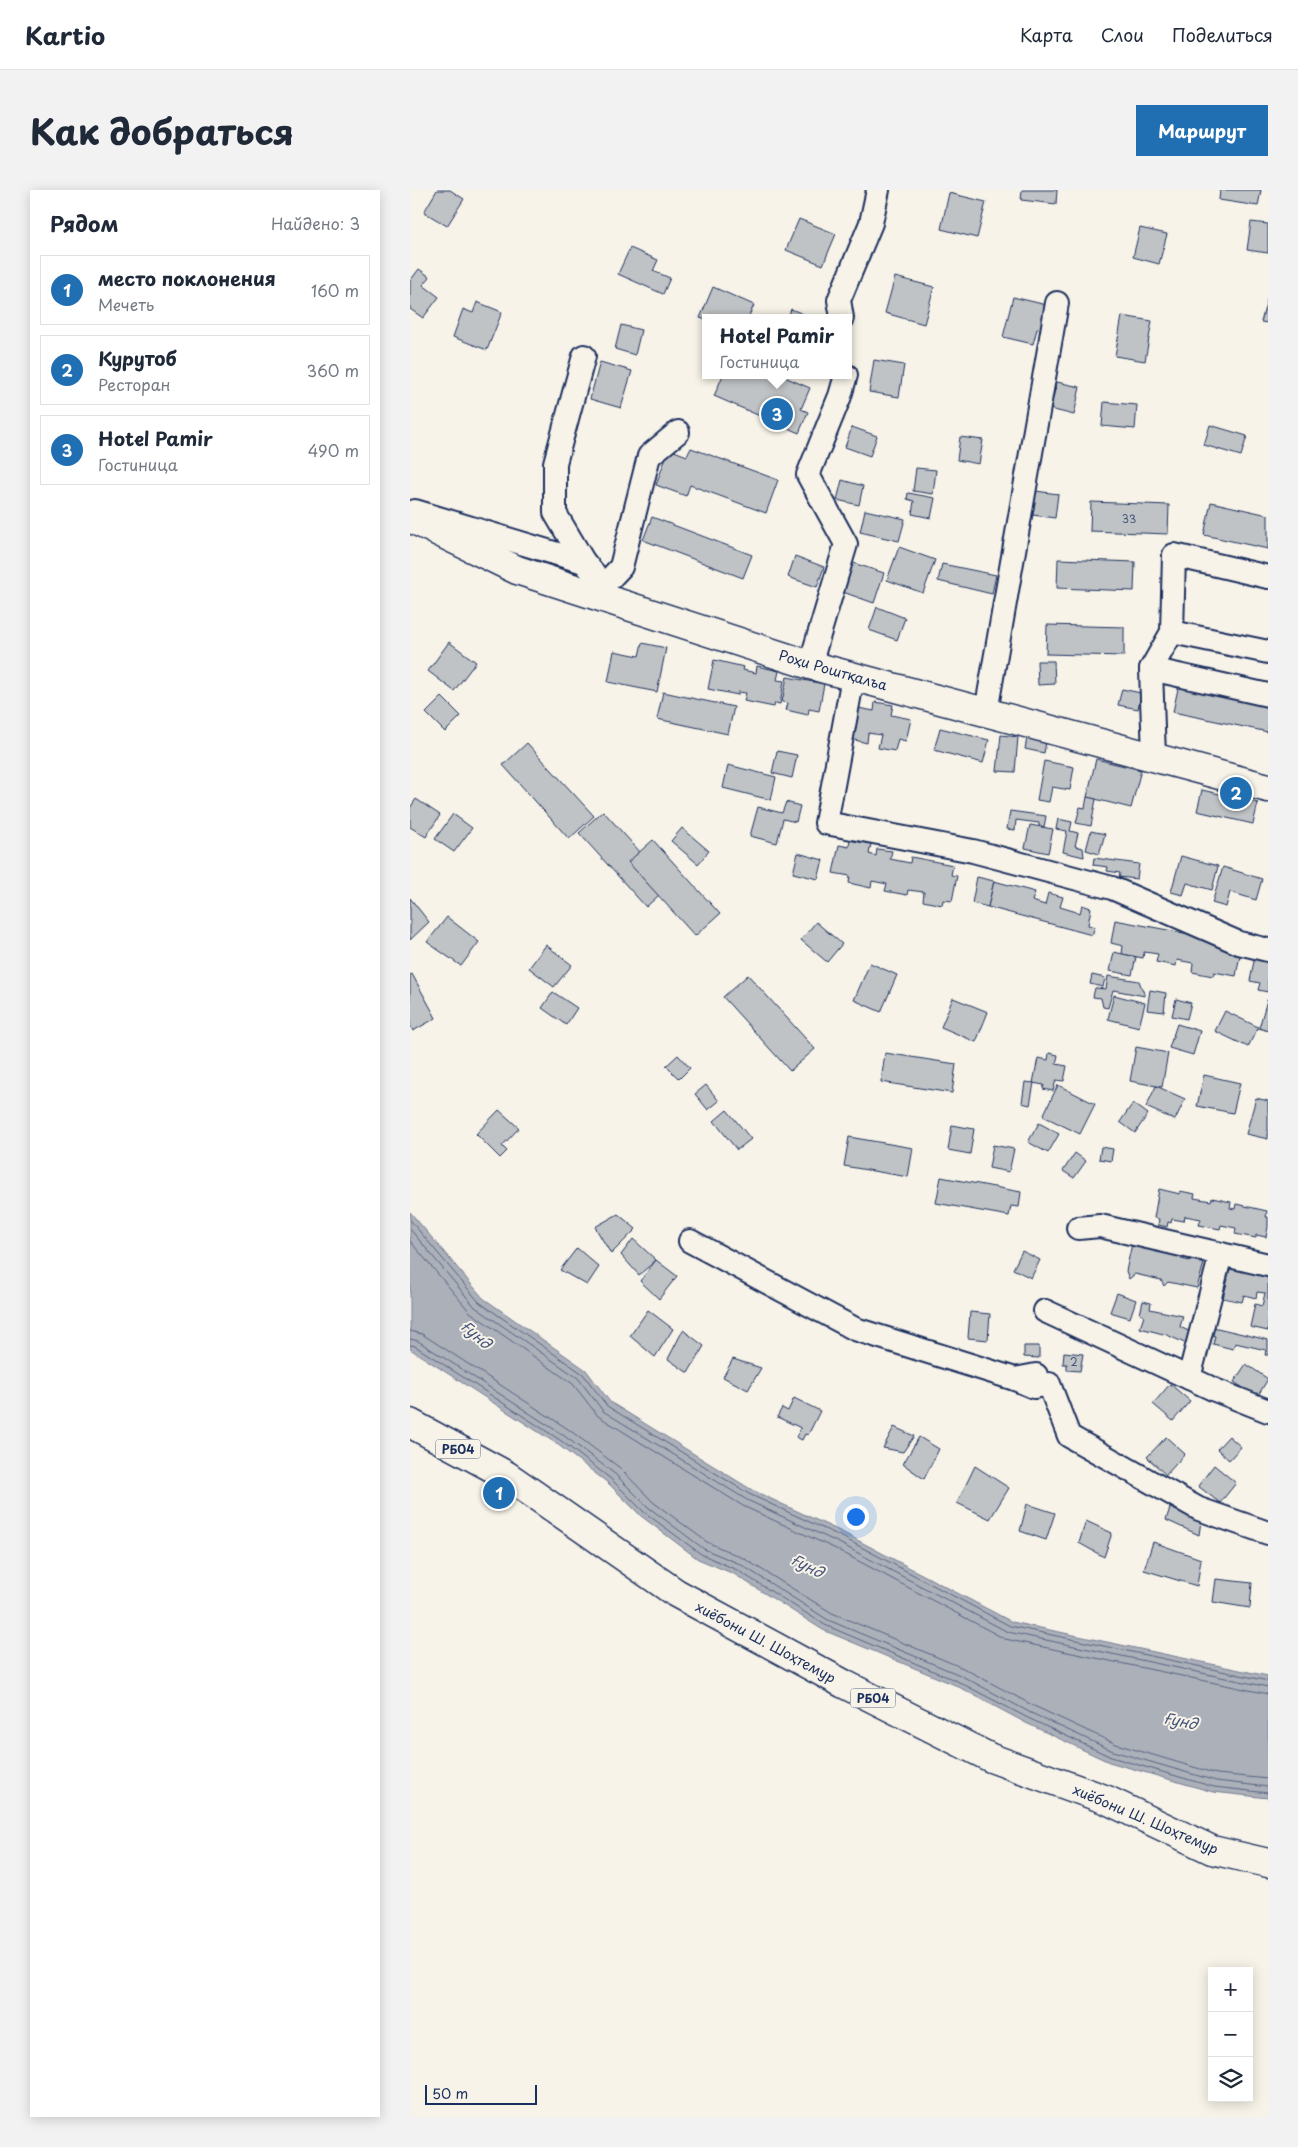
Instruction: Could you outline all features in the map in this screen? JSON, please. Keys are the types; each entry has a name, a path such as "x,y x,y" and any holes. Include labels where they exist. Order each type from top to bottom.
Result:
{"main road":[{"name":"Роҳи Роштқалъа","path":"410,518 518,570 604,592 810,665 1268,788"},
{"name":"хиёбони Ш. Шоҳтемур","path":"410,1423 506,1475 676,1593 844,1684 991,1758 1107,1800 1212,1850 1268,1863"}],"street":[{"path":"841,314 839,300 871,223 878,190"},
{"path":"986,712 1057,303"},
{"path":"584,356 555,462 555,513 604,592 621,567 649,456 678,432"},
{"path":"810,665 846,544 808,474 840,396 845,379"},
{"path":"410,509 584,562"},
{"path":"1154,757 1151,669 1172,632 1174,556 1268,577"},
{"path":"1172,632 1268,652"},
{"path":"1151,669 1268,695"},
{"path":"854,677 826,823 973,851 1112,888 1238,943 1268,950"},
{"path":"1078,1228 1100,1226 1268,1265"},
{"path":"690,1241 855,1328 1026,1378 1034,1387 1048,1384 1069,1436 1199,1509 1268,1533"},
{"path":"1189,1378 1221,1254"},
{"path":"1045,1311 1189,1378 1268,1411"}],"water":[{"name":"Ғунд","path":"410,1212 483,1298 586,1370 610,1402 752,1490 844,1533 1012,1622 1268,1676 1268,1798 1213,1792 1109,1762 1026,1723 955,1685 823,1630 734,1574 698,1559 641,1516 608,1483 557,1444 410,1349"}],"building":[{"path":"437,190 450,190 464,199 447,226 424,212"},
{"path":"1022,190 1057,190 1056,204 1021,200"},
{"path":"1220,190 1261,190 1258,206 1219,200"},
{"path":"949,193 986,202 977,238 941,229"},
{"path":"799,219 836,234 823,265 786,250"},
{"path":"1251,222 1268,224 1268,253 1247,250"},
{"path":"1140,228 1167,234 1159,264 1133,257"},
{"path":"630,248 658,260 653,271 670,278 663,294 618,274"},
{"path":"419,269 430,277 423,285 439,297 423,318 410,309 410,281"},
{"path":"895,277 934,287 924,324 885,313"},
{"path":"713,287 754,305 750,314 702,314 702,319 700,318"},
{"path":"1268,296 1268,323 1261,322"},
{"path":"1013,297 1051,306 1045,331 1037,329 1033,344 1003,337"},
{"path":"477,302 502,312 487,350 453,337 463,309 473,313"},
{"path":"791,309 803,314 789,314"},
{"path":"1122,316 1152,321 1145,361 1115,356"},
{"path":"621,325 641,330 635,355 615,349"},
{"path":"874,360 904,365 899,397 869,392"},
{"path":"600,362 632,371 621,408 590,399"},
{"path":"721,379 789,379 810,388 801,409 808,412 799,433 714,396"},
{"path":"1057,382 1080,387 1074,415 1050,409"},
{"path":"1104,402 1137,405 1135,429 1102,426"},
{"path":"1210,425 1247,436 1241,456 1204,445"},
{"path":"852,427 877,436 870,456 845,447"},
{"path":"960,437 983,440 979,464 957,460"},
{"path":"691,448 778,480 766,513 690,485 686,496 656,485 669,449 687,456"},
{"path":"916,468 936,470 933,494 913,491"},
{"path":"842,480 863,486 859,505 837,500"},
{"path":"1028,490 1058,494 1055,518 1025,514"},
{"path":"908,493 935,498 931,518 912,514 914,501 907,499"},
{"path":"1091,502 1169,505 1168,534 1090,531"},
{"path":"1211,502 1268,515 1268,549 1204,535"},
{"path":"865,510 905,519 899,541 860,532"},
{"path":"652,517 752,555 743,578 643,540"},
{"path":"899,547 935,560 923,593 887,580"},
{"path":"795,556 824,567 817,587 788,577"},
{"path":"1058,559 1135,562 1134,591 1057,588"},
{"path":"847,561 884,573 874,603 837,590"},
{"path":"942,564 996,575 992,594 938,581"},
{"path":"877,607 905,618 897,640 869,630"},
{"path":"1047,625 1124,627 1124,656 1046,654"},
{"path":"449,642 476,662 454,691 428,671"},
{"path":"642,643 666,648 657,692 608,682 614,651 639,656"},
{"path":"714,660 744,667 743,670 756,673 757,666 779,671 777,680 784,681 780,704 775,703 774,707 744,701 746,693 738,692 738,695 708,689"},
{"path":"1037,661 1054,661 1055,684 1038,685"},
{"path":"787,677 824,684 819,711 809,709 808,715 786,710 788,703 782,702"},
{"path":"1180,679 1268,698 1268,732 1173,712"},
{"path":"1122,689 1141,693 1138,709 1118,705"},
{"path":"663,692 734,707 728,734 657,719"},
{"path":"442,697 461,716 445,732 426,713"},
{"path":"875,702 893,705 891,715 911,719 906,741 898,739 895,751 878,748 881,735 868,733 867,743 851,739 858,708 874,711"},
{"path":"940,728 989,740 983,763 934,750"},
{"path":"1028,733 1047,736 1044,753 1025,749"},
{"path":"1001,735 1018,737 1015,772 997,771"},
{"path":"527,743 594,816 569,839 503,765"},
{"path":"777,751 797,755 792,778 772,773"},
{"path":"1096,759 1141,770 1131,808 1087,797"},
{"path":"1044,761 1074,767 1070,790 1052,787 1049,802 1037,800"},
{"path":"728,765 776,777 771,800 723,788"},
{"path":"1202,790 1258,803 1253,824 1197,811"},
{"path":"1087,797 1096,799 1091,826 1076,823 1080,807 1085,808"},
{"path":"416,799 440,815 426,837 410,827 410,808"},
{"path":"786,802 800,806 796,822 783,819 777,843 750,836 758,807 782,813"},
{"path":"603,811 670,885 646,907 579,833"},
{"path":"1010,811 1046,816 1044,827 1039,826 1039,823 1016,820 1015,830 1007,829"},
{"path":"453,814 472,828 454,852 435,839"},
{"path":"1058,819 1072,822 1070,831 1078,833 1075,846 1083,848 1084,857 1063,852 1067,831 1056,829"},
{"path":"1030,825 1053,829 1048,853 1025,848"},
{"path":"682,828 709,851 698,864 671,841"},
{"path":"1091,831 1105,834 1099,854 1086,850"},
{"path":"653,840 720,914 695,936 628,862"},
{"path":"850,840 871,844 869,854 876,856 877,849 892,851 890,859 910,863 911,857 953,865 951,875 957,876 952,901 943,900 942,905 923,901 924,892 908,890 907,895 885,891 887,884 872,881 871,888 849,883 850,876 833,873 839,845 849,847"},
{"path":"798,853 823,860 818,879 793,873"},
{"path":"1181,856 1218,866 1212,890 1187,883 1183,895 1171,892"},
{"path":"1094,858 1139,864 1137,879 1119,877 1120,873 1107,871 1108,867 1093,865"},
{"path":"1223,867 1262,879 1256,900 1230,892 1226,907 1212,903"},
{"path":"977,877 994,881 988,907 972,903"},
{"path":"994,881 1035,892 1032,901 1045,905 1048,893 1063,897 1060,907 1080,913 1082,905 1091,908 1088,925 1095,927 1092,935 988,907"},
{"path":"410,898 429,922 410,940"},
{"path":"447,917 479,942 461,966 427,942"},
{"path":"1115,920 1242,944 1236,976 1214,972 1213,976 1192,972 1193,963 1177,960 1176,966 1156,962 1158,954 1144,952 1143,958 1122,954 1123,946 1111,943"},
{"path":"816,922 842,944 827,962 801,940"},
{"path":"546,945 572,965 554,987 529,968"},
{"path":"1256,951 1268,954 1268,992 1258,990 1260,983 1250,981"},
{"path":"1114,952 1136,957 1132,975 1110,971"},
{"path":"870,963 897,975 881,1012 854,1000"},
{"path":"412,974 436,1018 413,1031 410,1025 410,975"},
{"path":"748,975 815,1049 790,1071 723,997"},
{"path":"1092,975 1105,978 1103,987 1090,984"},
{"path":"1108,976 1139,981 1145,996 1113,990 1108,1008 1103,1007 1101,998 1093,997 1095,988 1106,989"},
{"path":"1150,990 1166,993 1164,1012 1147,1010"},
{"path":"553,992 577,1008 566,1025 542,1008"},
{"path":"1114,995 1145,1003 1139,1027 1108,1019"},
{"path":"953,998 988,1012 976,1042 941,1027"},
{"path":"1176,999 1191,1003 1187,1019 1172,1016"},
{"path":"1268,1000 1268,1031 1259,1028"},
{"path":"1225,1011 1258,1027 1248,1047 1215,1031"},
{"path":"1177,1024 1200,1031 1193,1055 1169,1048"},
{"path":"1136,1047 1168,1053 1162,1087 1130,1081"},
{"path":"885,1053 956,1064 952,1093 881,1082"},
{"path":"1049,1053 1058,1055 1056,1064 1067,1066 1064,1081 1056,1080 1053,1091 1043,1089 1044,1085 1033,1083 1038,1058 1048,1060"},
{"path":"678,1055 690,1068 679,1079 666,1066"},
{"path":"1204,1075 1240,1083 1233,1113 1197,1106"},
{"path":"1025,1082 1034,1083 1030,1105 1022,1103"},
{"path":"706,1085 719,1101 708,1110 695,1094"},
{"path":"1058,1085 1095,1104 1080,1134 1043,1116"},
{"path":"1156,1086 1185,1099 1175,1120 1146,1107"},
{"path":"1256,1098 1268,1101 1268,1139 1246,1134"},
{"path":"1133,1103 1148,1114 1135,1133 1120,1122"},
{"path":"499,1110 519,1128 502,1146 507,1151 500,1158 476,1134"},
{"path":"727,1110 751,1139 737,1150 714,1121"},
{"path":"1039,1123 1059,1134 1048,1153 1028,1142"},
{"path":"952,1125 974,1129 970,1154 948,1150"},
{"path":"849,1137 913,1148 908,1177 844,1166"},
{"path":"993,1145 1014,1149 1009,1172 989,1168"},
{"path":"1101,1147 1113,1149 1111,1161 1099,1159"},
{"path":"1075,1153 1086,1161 1074,1178 1063,1171"},
{"path":"941,1177 1021,1192 1019,1207 1011,1206 1009,1216 936,1203"},
{"path":"1159,1189 1180,1194 1180,1191 1195,1194 1194,1198 1211,1201 1212,1198 1231,1202 1230,1208 1235,1209 1236,1204 1267,1211 1268,1227 1266,1237 1256,1235 1256,1238 1235,1234 1236,1228 1221,1225 1220,1229 1199,1225 1201,1219 1185,1216 1184,1221 1172,1219 1171,1223 1168,1222 1167,1227 1158,1225 1159,1219 1154,1218"},
{"path":"618,1214 636,1229 611,1254 595,1227"},
{"path":"633,1239 656,1260 639,1275 621,1255"},
{"path":"1133,1239 1148,1242 1147,1249 1153,1250 1154,1247 1182,1254 1181,1259 1190,1261 1191,1257 1201,1259 1200,1263 1204,1263 1197,1288 1168,1282 1164,1286 1161,1280 1135,1274 1129,1279 1126,1271"},
{"path":"577,1248 599,1267 587,1285 560,1270"},
{"path":"1022,1251 1040,1260 1031,1278 1013,1269"},
{"path":"656,1260 677,1276 659,1299 640,1281"},
{"path":"1228,1264 1268,1276 1268,1331 1250,1327 1255,1304 1262,1306 1265,1293 1257,1292 1256,1298 1244,1295 1242,1302 1223,1298 1228,1279 1225,1278"},
{"path":"1117,1293 1136,1300 1130,1318 1110,1312"},
{"path":"1143,1301 1151,1303 1150,1309 1183,1316 1180,1327 1195,1334 1189,1345 1167,1335 1140,1328 1144,1316 1140,1314"},
{"path":"648,1310 673,1329 655,1357 630,1336"},
{"path":"970,1312 990,1314 988,1340 968,1338"},
{"path":"1213,1327 1268,1340 1268,1355 1265,1355 1266,1350 1235,1343 1233,1349 1213,1344 1215,1336 1211,1335"},
{"path":"683,1330 704,1346 688,1373 668,1359"},
{"path":"1024,1346 1039,1346 1039,1358 1024,1357"},
{"path":"1064,1352 1083,1354 1080,1371 1067,1370 1067,1364 1063,1364"},
{"path":"733,1359 761,1368 748,1390 723,1377"},
{"path":"1246,1364 1268,1379 1257,1397 1234,1382"},
{"path":"1170,1384 1190,1401 1173,1421 1153,1404"},
{"path":"794,1398 820,1411 808,1435 805,1434 802,1440 796,1437 801,1428 777,1417 782,1408 788,1411"},
{"path":"894,1427 914,1436 903,1452 883,1448"},
{"path":"1229,1436 1241,1447 1229,1460 1217,1449"},
{"path":"919,1437 939,1449 924,1479 903,1464"},
{"path":"1166,1437 1185,1454 1166,1475 1147,1457"},
{"path":"1214,1465 1236,1483 1220,1503 1198,1486"},
{"path":"975,1466 1009,1488 990,1519 957,1503"},
{"path":"1027,1504 1055,1513 1046,1540 1020,1531"},
{"path":"1170,1508 1201,1521 1199,1535 1166,1520"},
{"path":"1086,1521 1112,1533 1104,1557 1079,1543"},
{"path":"1153,1542 1201,1559 1197,1586 1144,1570"},
{"path":"1216,1579 1252,1583 1250,1608 1213,1602"}],"place":[{"name":"Hotel Pamir","path":"777,414"},
{"name":"Курутоб","path":"1236,793"},
{"name":"место поклонения","path":"499,1493"}]}
